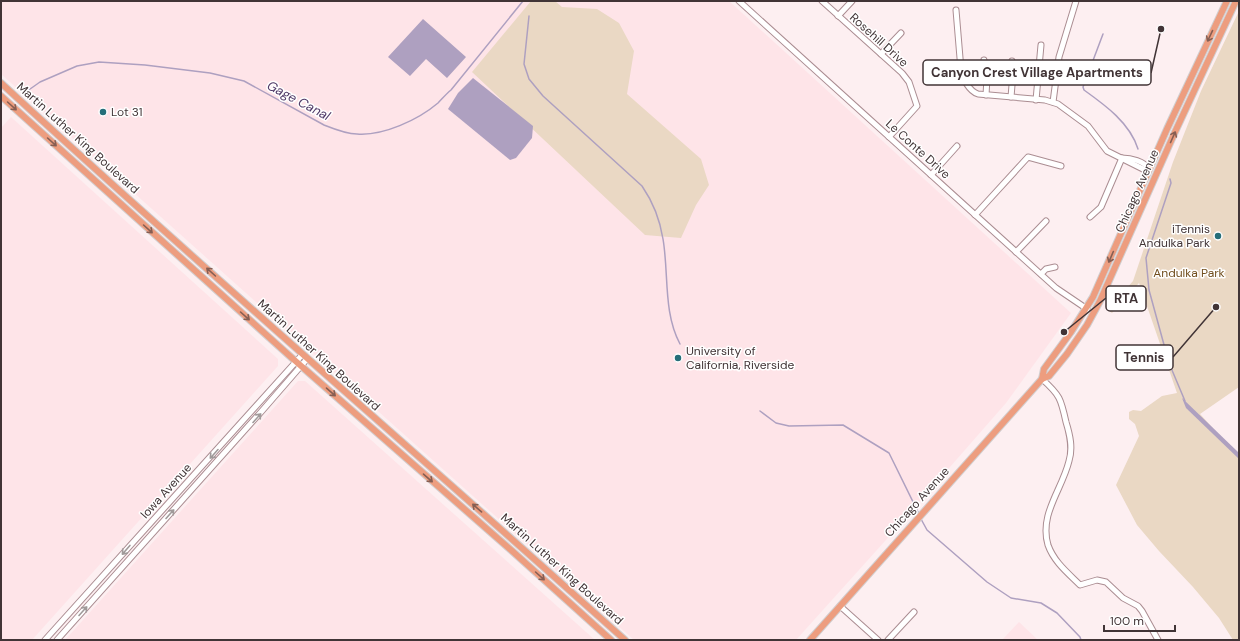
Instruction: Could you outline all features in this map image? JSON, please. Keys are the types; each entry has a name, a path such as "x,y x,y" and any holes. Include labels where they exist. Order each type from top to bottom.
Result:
{"main road":[{"name":"Chicago Avenue","path":"1042,379 1044,369 1060,349 1087,309 1101,281 1149,169 1227,1"},
{"name":"Chicago Avenue","path":"810,640 1042,379 1049,376 1074,344 1100,301 1175,132 1236,1"},
{"name":"Martin Luther King Boulevard","path":"1,83 304,357 517,543 625,640"},
{"name":"Martin Luther King Boulevard","path":"1,96 301,367 511,550 610,640"},
{"path":"1074,344 1073,339 1088,317 1089,312 1087,309 1100,301"}],"street":[{"name":"Le Conte Drive","path":"739,1 1016,252 1066,296 1087,309"},
{"name":"Rosehill Drive","path":"822,1 902,73 909,82 917,106 889,137"},
{"path":"838,16 852,1"},
{"path":"1053,102 1059,57 1076,1"},
{"path":"956,10 962,73 972,92 986,95 1053,102 1058,104 1088,126 1107,151 1122,158 1129,158 1136,161 1147,166 1149,169"},
{"path":"881,54 901,33"},
{"path":"1036,100 1041,45"},
{"path":"984,60 987,78 986,95"},
{"path":"1011,97 1013,73 1012,61"},
{"path":"931,175 957,146"},
{"path":"975,215 1028,157 1061,166"},
{"path":"1090,217 1101,207 1122,158"},
{"path":"1016,252 1046,221"},
{"path":"1041,274 1046,269 1055,267"},
{"name":"Iowa Avenue","path":"45,640 296,362 304,357"},
{"name":"Iowa Avenue","path":"57,640 301,367 304,357"},
{"path":"1042,379 1060,399 1071,439 1069,462 1047,517 1047,539 1052,555 1080,585 1101,580 1106,582 1123,598 1138,606 1158,640"},
{"path":"840,606 878,640"},
{"path":"888,640 914,612"}],"shaded area":[{"name":"University of California, Riverside","path":"1,1 729,1 1071,313 1006,403 796,640 634,640 1,74"},
{"path":"423,19 466,57 447,78 426,59 410,76 388,57"},
{"path":"473,78 533,126 532,138 516,158 510,160 448,109 458,93"},
{"path":"11,117 278,359 278,366 32,640 1,640 1,128"},
{"path":"298,381 305,381 595,640 65,640"},
{"path":"1182,398 1239,453 1239,459 1186,408"},
{"path":"1019,622 1038,640 1002,640"}],"green space":[{"path":"531,1 555,1 562,7 597,9 619,23 634,51 627,94 701,159 709,185 696,205 681,238 645,235 472,72"},
{"name":"Andulka Park","path":"1239,11 1239,387 1200,414 1220,436 1239,453 1239,640 1233,640 1219,618 1137,525 1116,485 1139,436 1135,424 1129,419 1129,412 1133,410 1141,411 1162,396 1177,393 1139,283 1112,313 1108,310 1133,281 1173,162 1201,91"}],"waterway":[{"name":"Gage Canal","path":"23,94 40,82 77,66 99,62 145,65 210,73 244,81 324,125 344,132 353,134 367,134 389,130 421,115 438,103 451,90 523,1"},
{"path":"529,16 524,64 529,79 543,96 642,186 653,205 663,239 667,293 671,319 680,344"},
{"path":"1103,34 1083,87 1084,90 1116,115 1129,131 1138,149"},
{"path":"1170,179 1171,183 1146,258 1149,290 1169,363 1185,401"},
{"path":"760,411 776,423 789,426 843,425 889,453 919,514"},
{"path":"921,519 927,530 987,582 1011,598 1041,603 1057,613 1080,637 1081,640"}],"place":[{"name":"Canyon Crest Village Apartments","path":"1161,29"},
{"name":"Lot 31","path":"103,112"},
{"name":"iTennis Andulka Park","path":"1218,236"},
{"name":"Tennis","path":"1216,307"},
{"name":"RTA","path":"1064,332"},
{"name":"University of California, Riverside","path":"678,358"}]}
